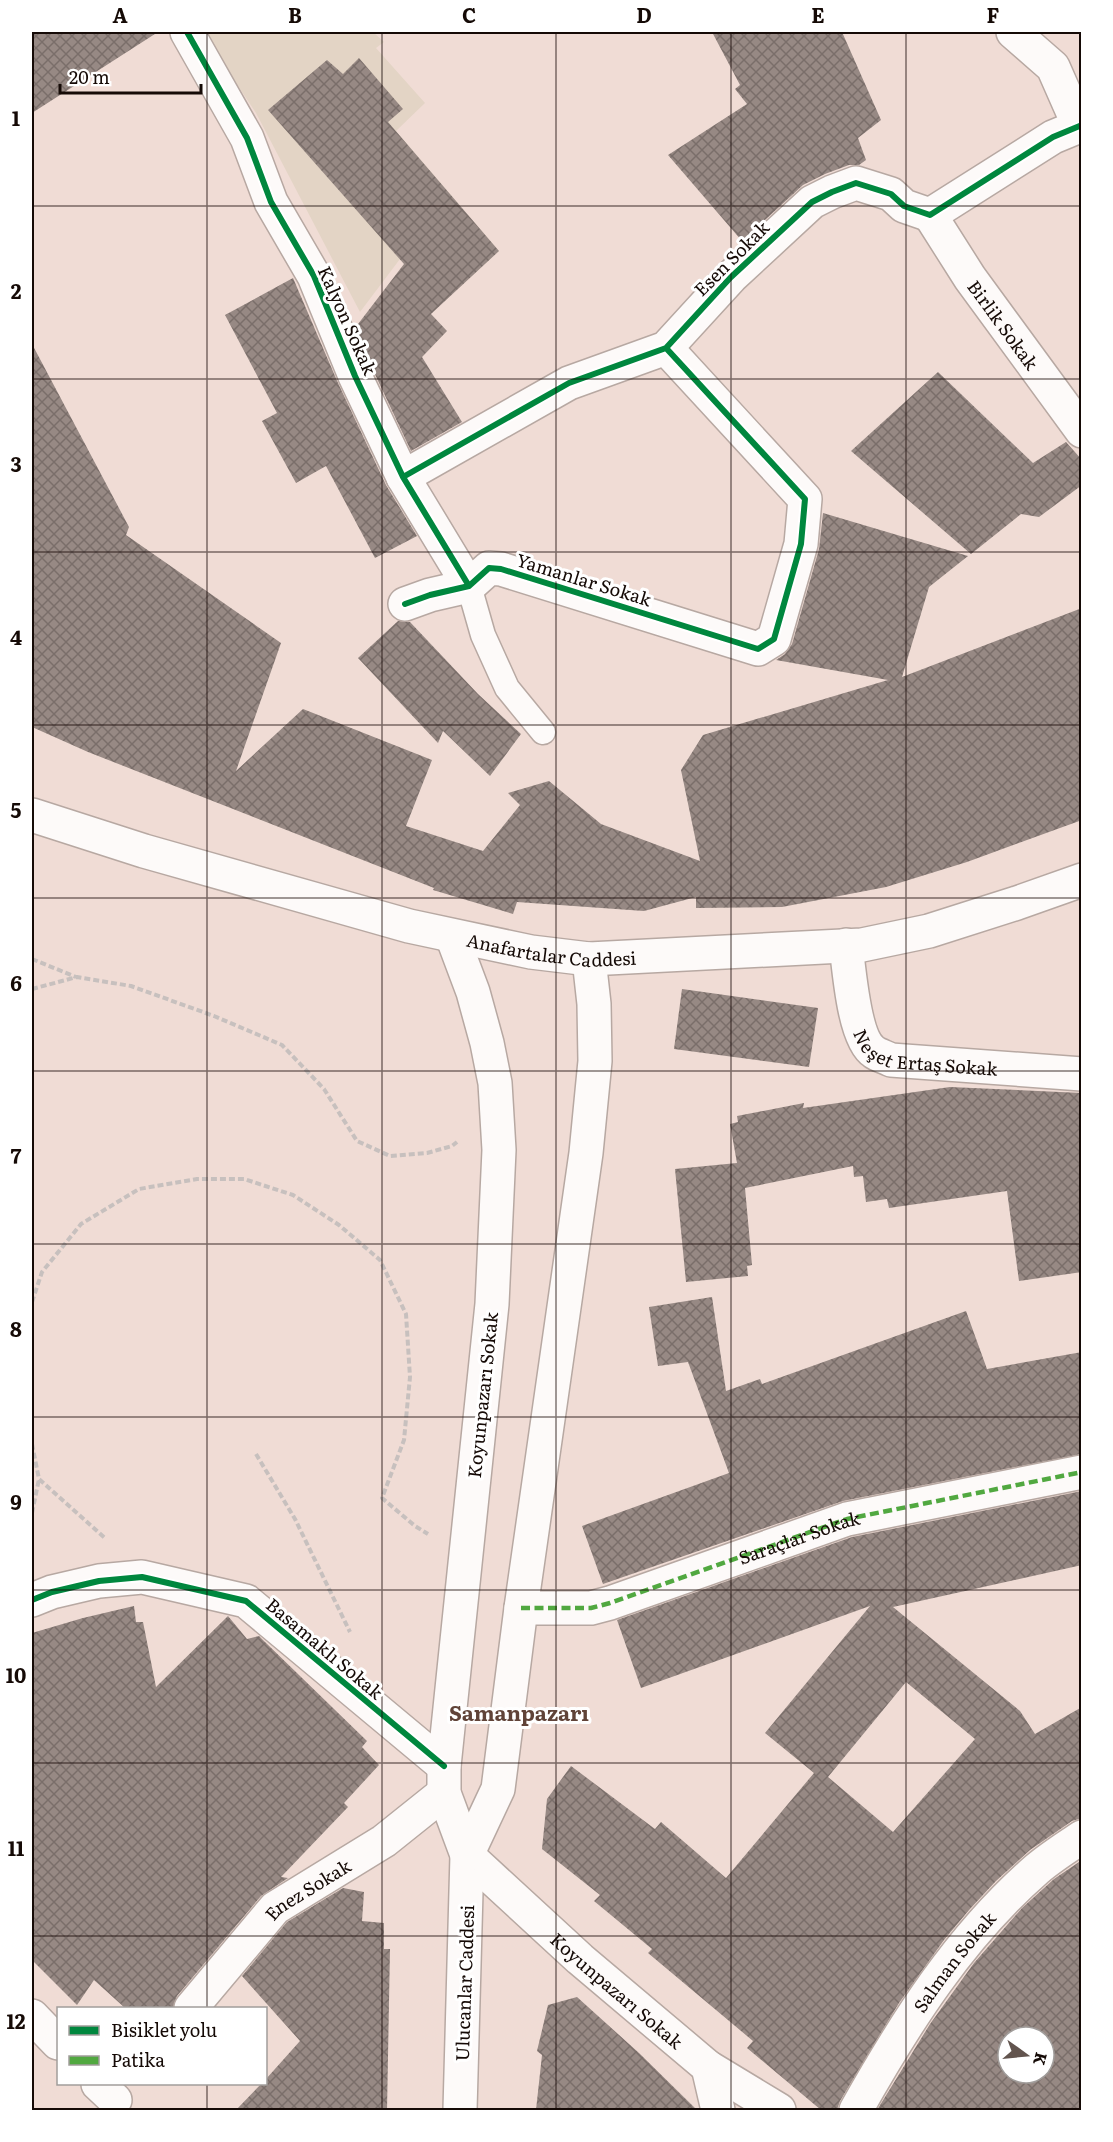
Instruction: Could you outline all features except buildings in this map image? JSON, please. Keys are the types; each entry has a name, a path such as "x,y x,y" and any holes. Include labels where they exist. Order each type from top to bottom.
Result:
{"street":[{"name":"Kalyon Sokak","path":"187,32 247,138 272,202 314,276 355,376 403,477 470,586"},
{"path":"930,215 1053,137 1080,126 1053,67 1013,32"},
{"name":"Esen Sokak","path":"403,477 569,383 666,348 731,277 812,202 832,192 856,183 891,194 904,206 930,215"},
{"name":"Birlik Sokak","path":"930,215 970,278 1082,431"},
{"name":"Yamanlar Sokak","path":"405,604 430,595 470,586 489,568 501,569 758,649 774,639 801,544 805,499 666,348"},
{"name":"Anafartalar Caddesi","path":"32,815 144,851 409,926 531,952 589,959 862,945 929,931 1082,880"},
{"name":"Koyunpazarı Sokak","path":"452,936 473,992 487,1043 495,1083 499,1150 492,1304 444,1779 467,1855 580,1959 708,2067 779,2110"},
{"name":"Neşet Ertaş Sokak","path":"846,945 855,1010 863,1036 872,1051 891,1059 1082,1074"},
{"path":"467,1855 498,1789 521,1608 586,1153 595,1061 594,1004 589,959"},
{"name":"Saraçlar Sokak","path":"521,1608 591,1608 847,1519 1082,1472"},
{"name":"Basamaklı Sokak","path":"32,1600 52,1592 99,1581 142,1577 246,1601 444,1779"},
{"name":"Enez Sokak","path":"192,2007 274,1908 384,1841 444,1779"},
{"name":"Salman Sokak","path":"856,2110 921,2003 962,1947 1038,1868 1082,1837"},
{"name":"Ulucanlar Caddesi","path":"460,2110 467,1855"},
{"path":"32,2016 57,2042"},
{"path":"708,2067 718,2110"}],"lane":[{"path":"470,586 483,635 507,688 543,732"}],"path":[{"path":"32,958 77,977 131,986 282,1044 324,1089 357,1141 390,1156 427,1153 452,1146 496,1108"},
{"path":"32,988 77,977"},
{"path":"32,1302 42,1272 81,1224 139,1189 197,1179 244,1179 293,1194 339,1225 380,1260 406,1314 410,1377 404,1440 382,1498 415,1526 466,1554"},
{"path":"32,1444 39,1479 32,1513"},
{"path":"256,1454 295,1519 349,1628 351,1638"},
{"path":"39,1479 116,1548 142,1577"}],"shaded area":[{"path":"202,32 373,32 384,42 376,48 425,103 396,131 499,251 441,304 400,259 360,312 256,113"}],"marked path":[{"path":"521,1608 591,1608 847,1519 1082,1472"}],"cycle path":[{"path":"187,32 247,138 271,202 314,276 355,376 403,477 469,586"},
{"path":"403,477 569,383 666,348 731,277 812,202 856,183 891,194 904,206 930,215 1053,137 1082,125"},
{"path":"405,604 430,595 469,586 489,568 501,569 758,649 774,639 801,544 805,499 666,348"},
{"path":"32,1600 52,1592 99,1581 142,1577 246,1601 444,1766"}],"district":[{"name":"Samanpazarı","path":"519,1711"}]}
